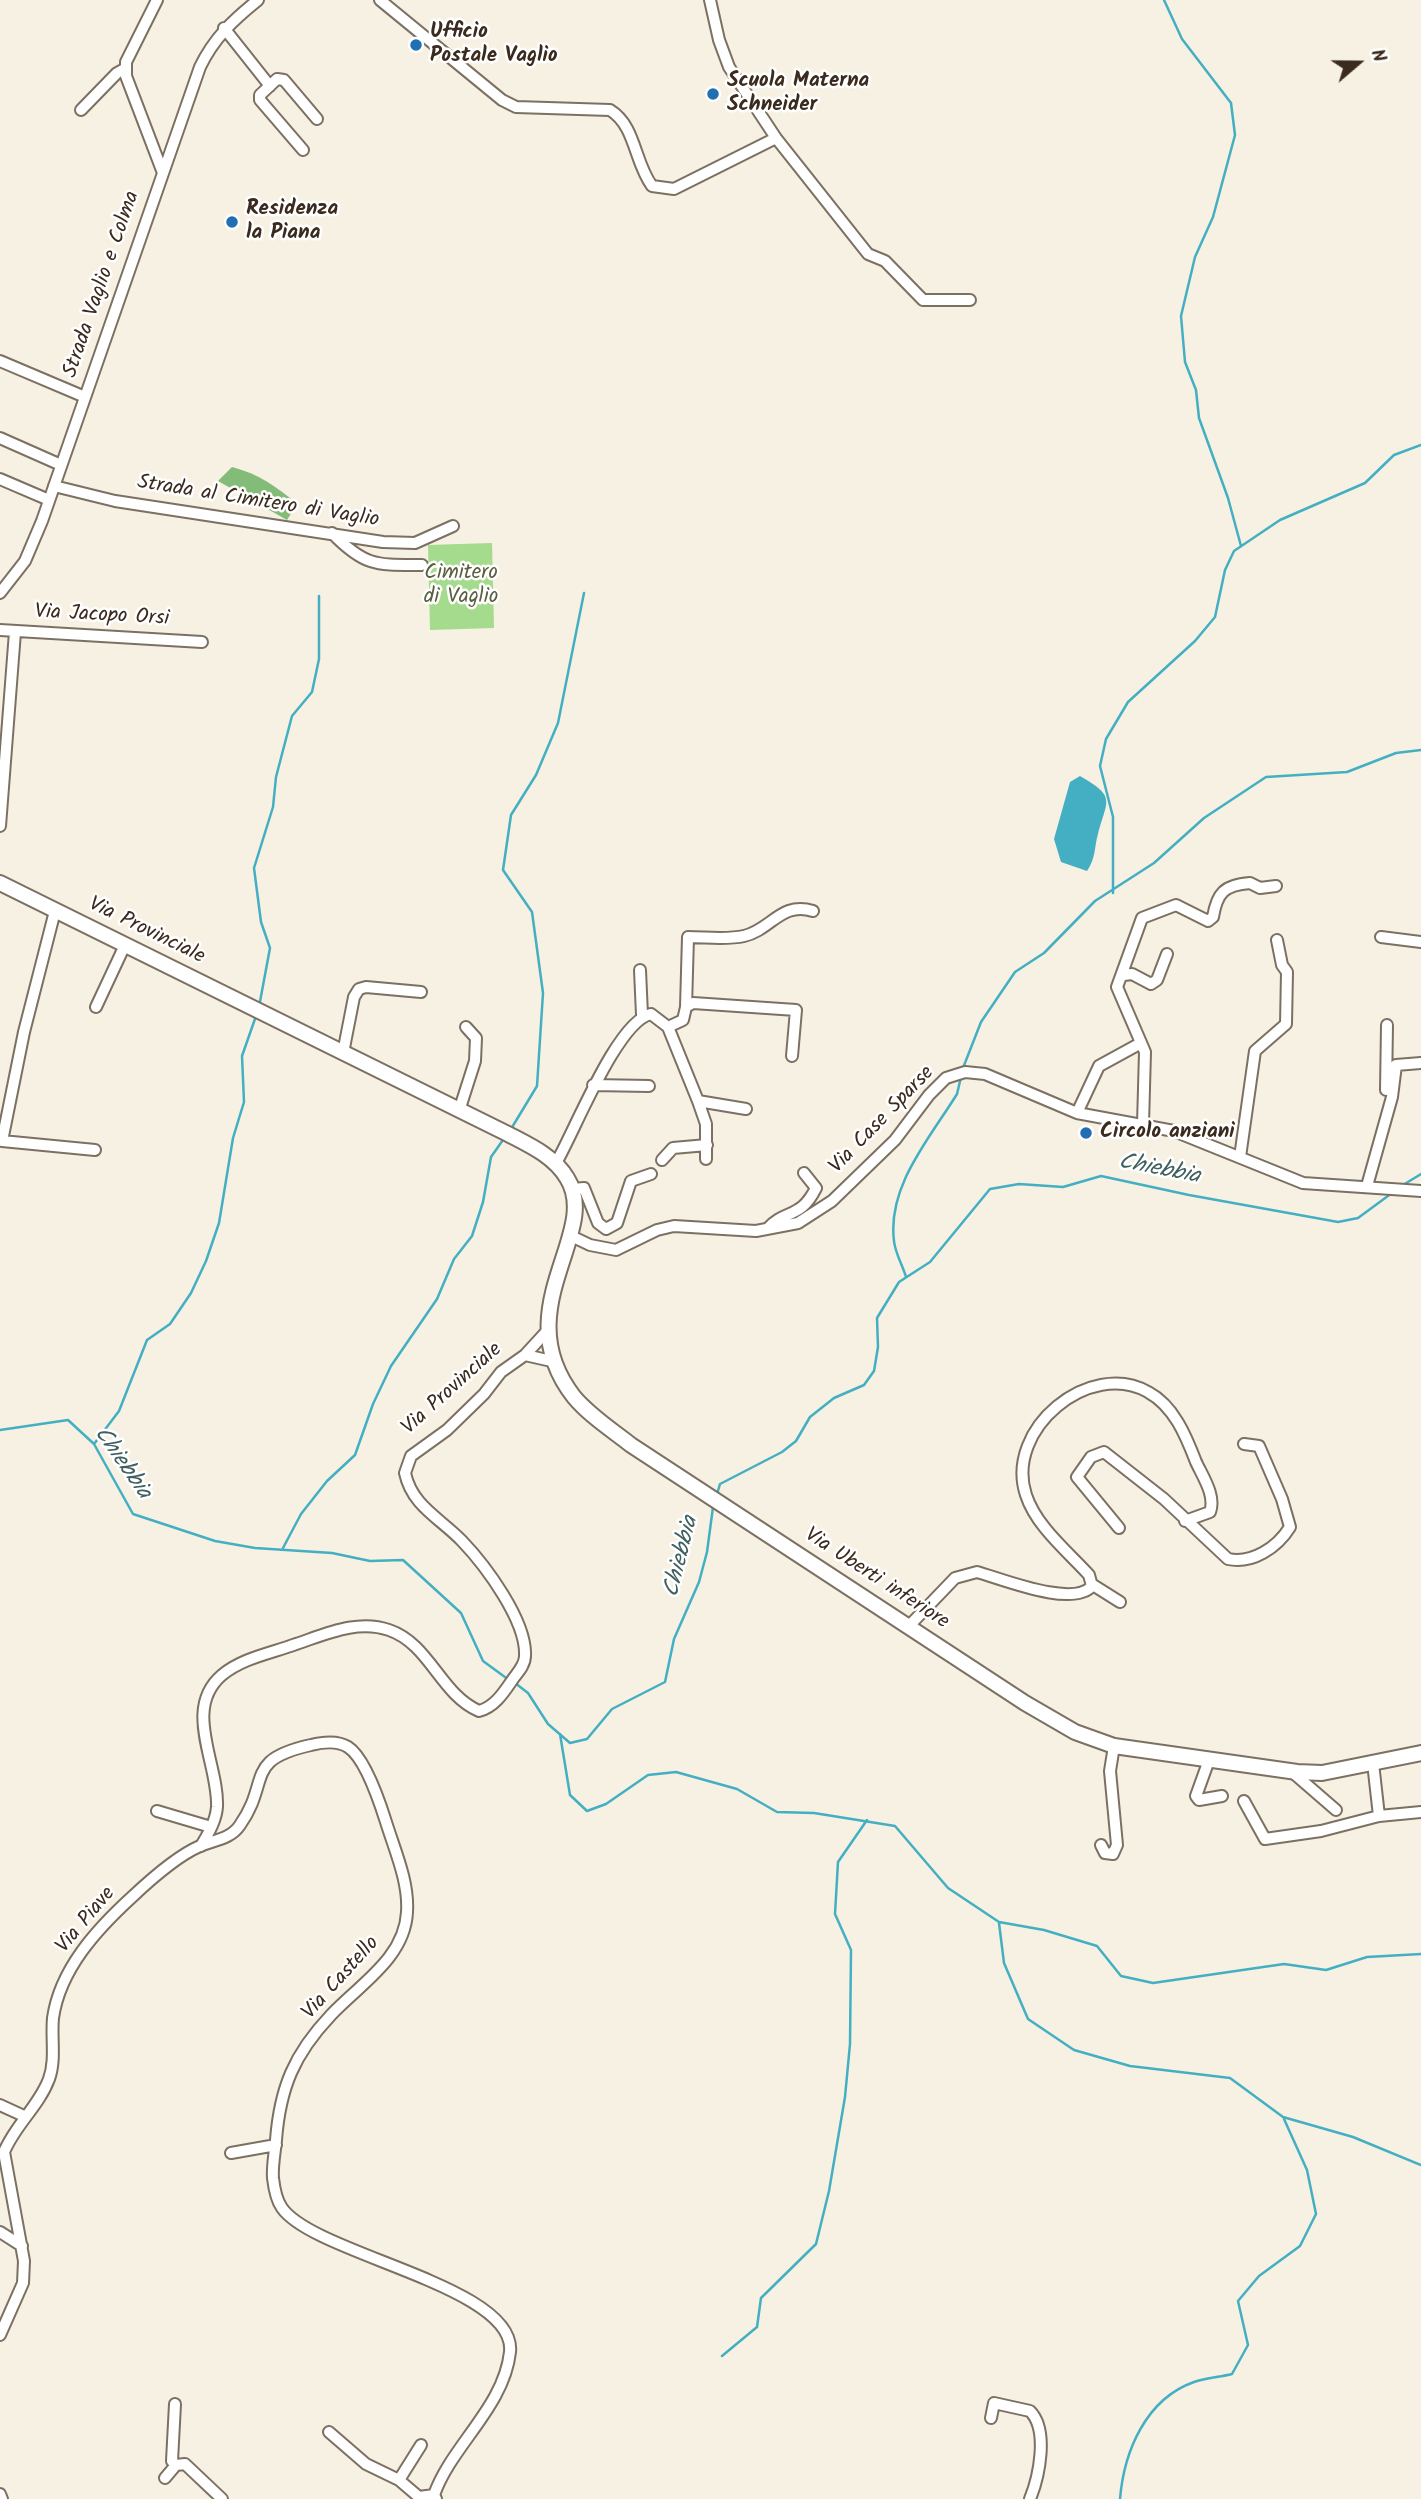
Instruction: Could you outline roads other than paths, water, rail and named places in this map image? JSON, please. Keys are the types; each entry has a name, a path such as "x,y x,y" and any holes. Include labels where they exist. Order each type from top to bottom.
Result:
{"main road":[{"name":"Via Provinciale","path":"0,883 508,1134 555,1163"},
{"path":"555,1163 573,1189"},
{"name":"Via Uberti inferiore","path":"573,1189 575,1212 552,1287 548,1330 556,1362 574,1396 631,1445 1054,1720 1114,1746 1322,1773 1421,1753"}],"street":[{"path":"81,110 117,73 126,68 157,0"},
{"path":"380,0 502,100 516,107 610,110 620,116 626,124 642,172 652,186 674,189 776,138"},
{"path":"710,0 719,40 729,67 776,138 868,254 885,261 923,300 970,300"},
{"name":"Strada Vaglio e Colma","path":"0,593 25,561 49,500 200,67 211,44 224,28 255,1"},
{"path":"224,28 270,86"},
{"path":"126,68 142,124 163,173"},
{"path":"303,150 260,100 260,95 277,79 284,80 317,119"},
{"path":"0,361 85,397"},
{"path":"0,438 61,465"},
{"path":"0,479 49,500"},
{"name":"Strada al Cimitero di Vaglio","path":"54,486 115,500 405,544 427,538 453,526"},
{"path":"332,533 349,551 375,565 422,565"},
{"name":"Via Jacopo Orsi","path":"0,630 202,642"},
{"path":"0,826 15,632"},
{"path":"1143,1125 1145,1066 1141,1043 1117,988 1124,975 1142,918 1150,912 1176,905 1208,921 1213,917 1217,896 1224,889 1250,883 1260,888 1276,886"},
{"path":"668,1027 683,1020 686,1007 688,937 746,936 778,914 798,908 813,911"},
{"name":"Via Provinciale","path":"55,911 24,1032 2,1141 95,1150"},
{"path":"1381,937 1421,942"},
{"path":"1240,1157 1255,1051 1286,1024 1287,972 1282,965 1278,940"},
{"path":"96,1007 125,945"},
{"path":"1124,975 1132,974 1152,984 1157,980 1167,954"},
{"path":"555,1163 593,1085 642,1015 639,970"},
{"path":"342,1053 354,997 359,989 366,987 421,992"},
{"path":"686,1007 692,1003 731,1004 796,1010 792,1056"},
{"path":"642,1015 651,1014 668,1027 706,1124 706,1158"},
{"path":"1385,1114 1387,1025"},
{"path":"459,1111 475,1061 476,1038 466,1027"},
{"path":"1077,1113 1098,1066 1141,1043"},
{"path":"1367,1186 1385,1114 1392,1097 1396,1065 1421,1063"},
{"name":"Via Case Sparse","path":"569,1235 590,1245 616,1250 657,1230 674,1226 767,1229 798,1223 832,1201 895,1140 929,1095 954,1075 971,1072 985,1074 1077,1113 1174,1131 1303,1183 1421,1191"},
{"path":"593,1085 649,1086"},
{"path":"698,1101 747,1109"},
{"path":"662,1160 673,1148 707,1145"},
{"path":"767,1229 775,1220 800,1212 808,1203 816,1188 804,1173"},
{"path":"573,1189 584,1188 598,1223 606,1229 617,1223 631,1181 651,1174"},
{"name":"Via Provinciale","path":"201,1846 217,1810 216,1787 203,1724 205,1700 222,1675 240,1664 346,1628 374,1627 405,1637 458,1698 473,1709 485,1710 504,1692 518,1673 526,1653 519,1629 503,1595 481,1562 460,1539 415,1499 405,1473 411,1456 447,1430 484,1394 501,1372 525,1355 548,1330"},
{"name":"Via Provinciale","path":"525,1355 556,1362"},
{"path":"1120,1602 1093,1585 1089,1575 1034,1514 1025,1493 1022,1466 1026,1444 1040,1421 1056,1406 1102,1385 1124,1384 1148,1392 1169,1410 1185,1435 1213,1500 1210,1512 1185,1521"},
{"path":"1119,1528 1077,1477 1091,1457 1104,1452 1164,1499 1228,1559 1239,1562 1254,1558 1283,1538 1290,1527 1282,1499 1259,1446 1244,1444"},
{"path":"908,1627 962,1574 977,1572 1065,1595 1084,1593 1093,1585"},
{"name":"Via Castello","path":"201,1846 225,1838 240,1826 268,1761 285,1750 328,1741 347,1746 362,1762 384,1814 406,1888 408,1914 400,1942 383,1965 327,2019 289,2073 279,2102 273,2179 280,2206 298,2223 319,2235 434,2281 470,2302 507,2334 510,2351 500,2381 435,2497 419,2497 399,2480 366,2464 329,2432"},
{"path":"1101,1845 1105,1853 1113,1854 1117,1845 1110,1771 1114,1746"},
{"path":"1209,1760 1196,1796 1199,1800 1222,1796"},
{"path":"1373,1763 1379,1816"},
{"path":"1291,1771 1336,1810"},
{"path":"1244,1801 1265,1839 1321,1831 1379,1816 1421,1812"},
{"path":"157,1811 211,1827"},
{"name":"Via Piave","path":"0,2335 23,2283 22,2246 4,2152 24,2116 47,2084 52,2066 55,2006 81,1952 135,1894 201,1846"},
{"path":"0,2105 24,2116"},
{"path":"231,2153 276,2145"},
{"path":"0,2232 22,2246"},
{"path":"991,2418 994,2403 1030,2411 1034,2415 1041,2447 1041,2467 1030,2499"},
{"path":"175,2404 172,2461 176,2465 185,2465 222,2499"},
{"path":"399,2480 421,2445"},
{"path":"165,2478 176,2465"}],"water":[{"path":"1080,776 1100,789 1106,800 1093,857 1087,871 1061,862 1054,839 1070,782"}],"waterway":[{"path":"1164,0 1182,39 1231,103 1235,135 1213,217 1195,257 1181,316 1185,362 1196,390 1199,418 1228,498 1241,546"},
{"path":"1113,893 1113,817 1100,766 1106,739 1128,702 1195,641 1215,617 1225,570 1234,551 1280,520 1365,483 1394,455 1421,445"},
{"path":"511,1129 537,1086 543,993 532,912 503,870 511,815 536,775 558,723 584,593"},
{"path":"259,1007 270,948 261,922 254,868 273,807 276,777 292,716 312,692 319,659 319,596"},
{"path":"963,1068 981,1022 1015,972 1044,953 1095,901 1154,863 1204,818 1266,777 1347,772 1396,753 1421,750"},
{"path":"94,1444 119,1411 147,1340 170,1324 191,1293 206,1261 219,1223 233,1138 244,1102 242,1056 256,1016"},
{"path":"906,1277 894,1241 897,1201 923,1145 957,1094 961,1077"},
{"path":"283,1548 301,1514 327,1481 355,1455 373,1404 391,1366 437,1299 454,1259 472,1236 483,1202 491,1157 505,1137"},
{"name":"Chiebbia","path":"1403,1185 1421,1174"},
{"name":"Chiebbia","path":"717,1494 720,1484 782,1452 796,1441 810,1417 834,1398 864,1385 874,1371 878,1347 877,1318 899,1282 930,1262 990,1189 1019,1184 1063,1187 1101,1176 1338,1222 1358,1218 1392,1193"},
{"name":"Chiebbia","path":"0,1430 68,1420 94,1444 133,1514 215,1541 255,1548 332,1553 370,1561 403,1560 461,1613 483,1661 509,1680"},
{"name":"Chiebbia","path":"515,1683 528,1693 548,1724 570,1743 587,1739 612,1709 665,1682 674,1639 699,1582 707,1552 713,1507"},
{"path":"560,1734 570,1795 587,1811 606,1804 648,1775 676,1772 737,1789 777,1812 814,1813 895,1826 948,1888 999,1922 1044,1930 1097,1946 1121,1976 1153,1983 1284,1964 1326,1970 1367,1957 1421,1954"},
{"path":"722,2356 757,2327 761,2298 816,2244 829,2191 845,2097 850,2044 851,1950 835,1914 838,1862 867,1820"},
{"path":"999,1923 1004,1963 1028,2019 1074,2050 1130,2066 1230,2078 1283,2117 1353,2137 1421,2165"},
{"path":"1120,2499 1127,2463 1140,2429 1163,2401 1177,2390 1194,2382 1232,2374 1248,2345 1238,2301 1259,2276 1300,2246 1316,2214 1307,2170 1284,2119"}],"place":[{"name":"Ufficio Postale Vaglio","path":"416,45"},
{"name":"Scuola Materna Schneider","path":"713,94"},
{"name":"Residenza la Piana","path":"232,222"},
{"name":"Circolo anziani","path":"1086,1133"}],"park label":[{"name":"Cimitero di Vaglio","path":"461,586"}]}
